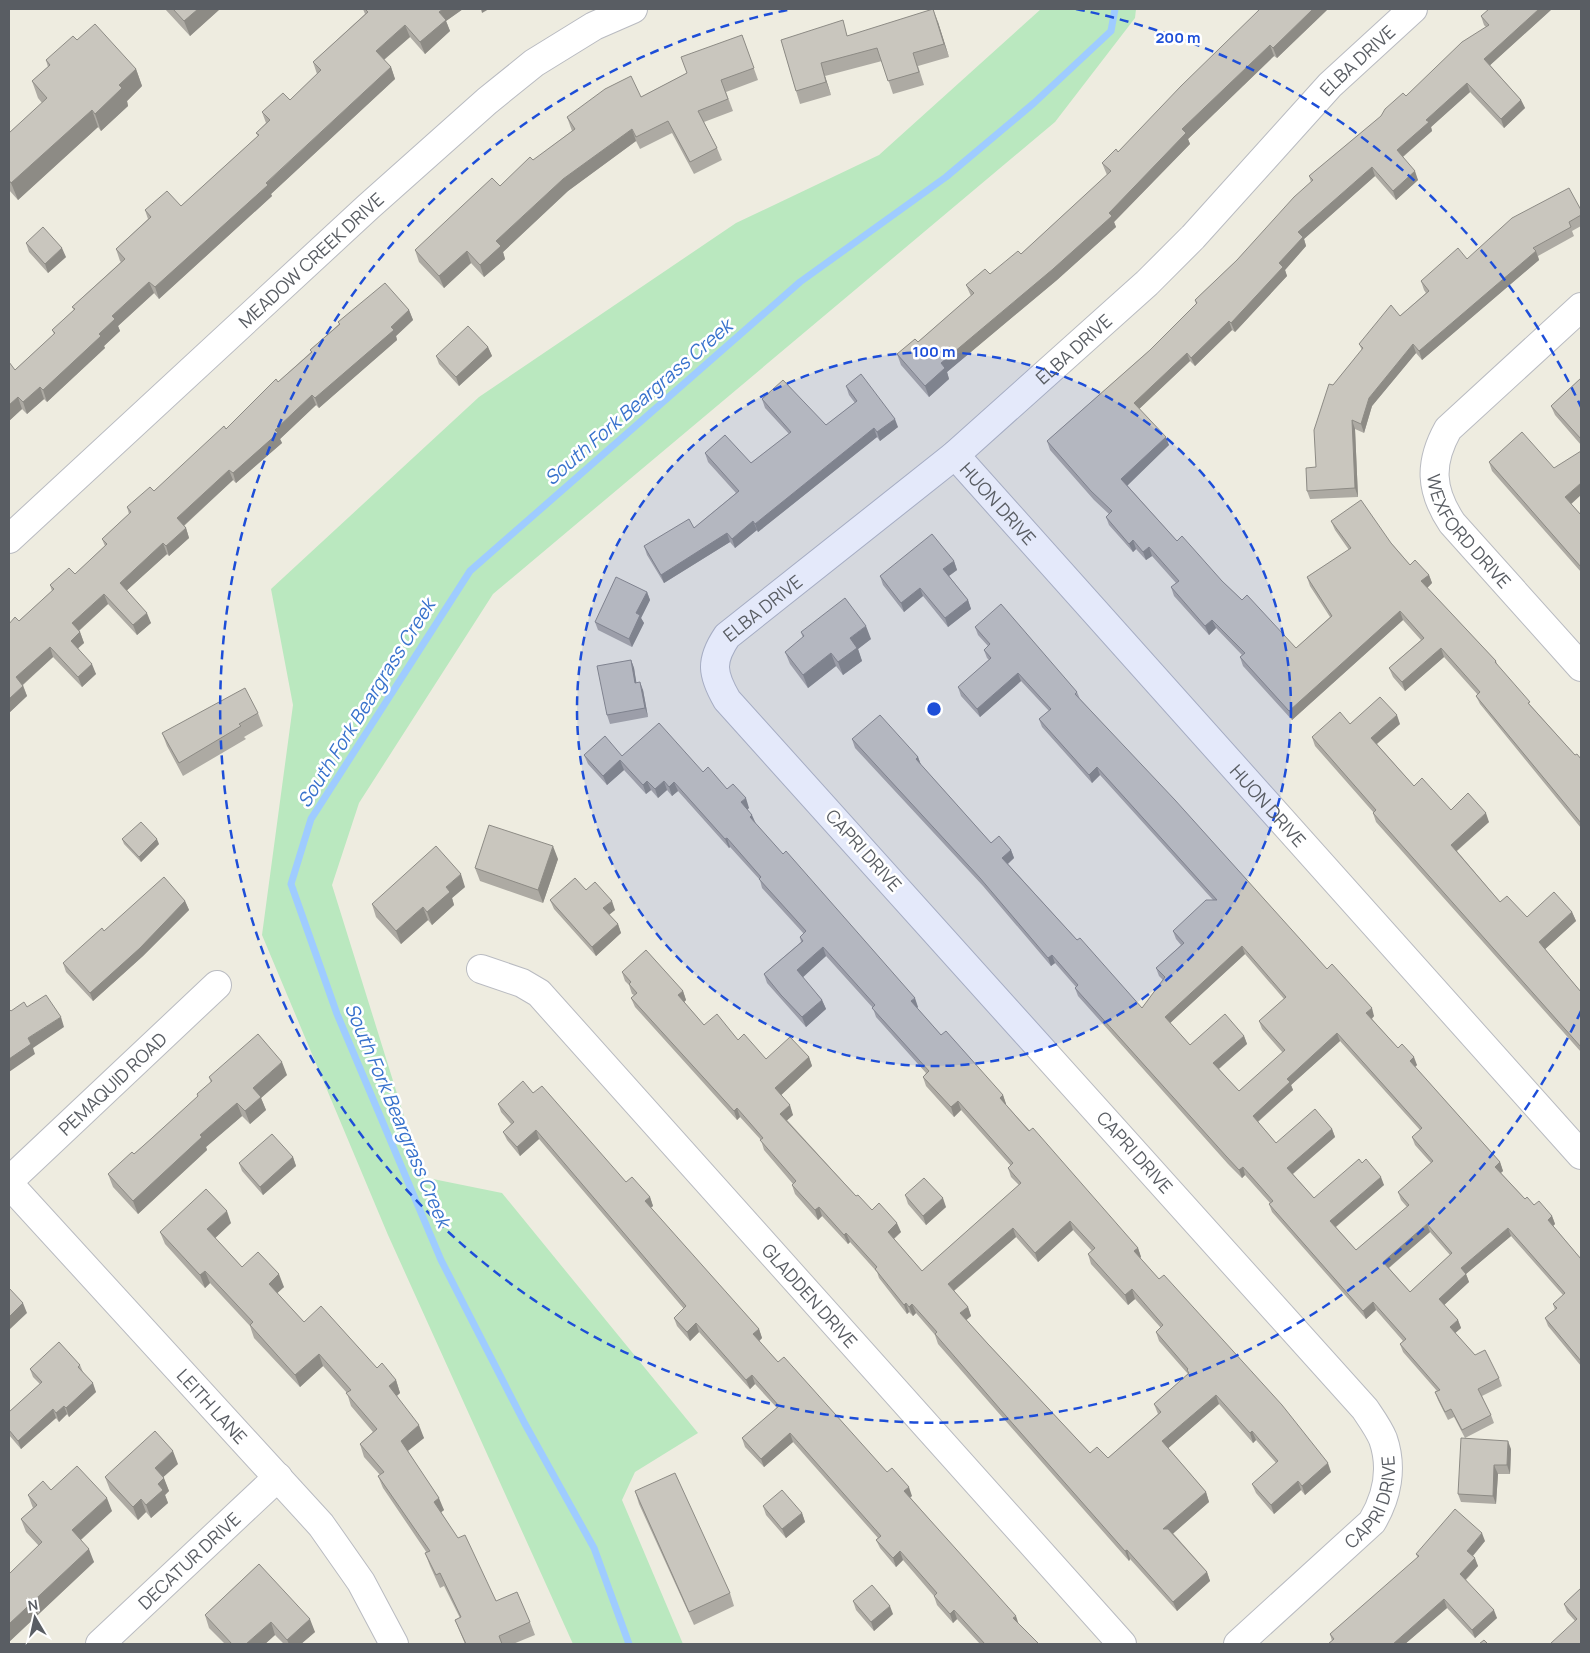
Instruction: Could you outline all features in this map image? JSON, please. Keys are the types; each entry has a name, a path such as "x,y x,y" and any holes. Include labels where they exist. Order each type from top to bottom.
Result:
{"street":[{"name":"MEADOW CREEK DRIVE","path":"9,539 360,214 487,100 534,63 594,26 633,9"},
{"name":"ELBA DRIVE","path":"714,663 717,651 727,636 955,454 1147,283 1192,237 1330,85 1413,9"},
{"name":"WEXFORD DRIVE","path":"1581,308 1515,366 1448,429 1439,445 1434,481 1440,503 1452,523 1581,666"},
{"name":"HUON DRIVE","path":"955,454 1581,1155"},
{"name":"CAPRI DRIVE","path":"714,663 717,682 728,700 1365,1409 1383,1438 1388,1464 1388,1481 1384,1497 1372,1522 1238,1644"},
{"name":"GLADDEN DRIVE","path":"481,969 522,983 539,993 1122,1644"},
{"name":"PEMAQUID ROAD","path":"9,1182 217,986"},
{"name":"LEITH LANE","path":"9,1182 321,1525 355,1574 394,1644"},
{"name":"DECATUR DRIVE","path":"100,1644 278,1477"}],"green space":[{"path":"1041,9 1136,9 1135,18 1055,122 493,594 359,803 332,885 423,1177 502,1193 698,1433 635,1472 622,1500 683,1644 573,1644 388,1235 262,935 293,705 271,589 479,397 736,223 879,155"}],"building":[{"path":"173,9 198,9 184,21"},
{"path":"365,9 443,9 439,12 446,20 420,42 405,25 376,51 391,67 266,183 268,185 155,287 149,282 112,316 115,319 99,334 101,336 43,390 40,387 23,402 18,397 9,405 9,362 15,370 55,333 52,330 75,309 72,307 125,259 116,249 151,217 145,210 167,191 181,206 259,135 256,133 270,120 262,112 283,93 290,100 321,70 313,62 368,12"},
{"path":"933,9 944,44 913,53 919,72 888,81 877,48 821,63 826,82 796,91 781,40 843,20 847,36"},
{"path":"1260,9 1313,9 1273,48 1270,45 1182,129 1186,133 1109,213 1112,216 1053,269 941,363 945,368 925,386 897,354 915,339 918,342 974,293 966,285 985,269 990,274 1018,251 1021,254 1111,171 1102,163 1116,149 1118,152 1181,86"},
{"path":"1489,9 1539,9 1484,59 1521,100 1501,119 1467,83 1426,120 1429,122 1397,150 1415,171 1393,191 1372,167 1298,232 1303,237 1279,263 1283,267 1231,323 1229,321 1191,358 1187,353 1134,403 1166,437 1121,479 1177,541 1182,536 1222,581 1242,600 1247,595 1296,648 1332,616 1307,577 1351,548 1331,521 1361,500 1391,543 1410,565 1415,560 1429,575 1421,581 1496,661 1530,702 1528,703 1575,755 1577,754 1581,759 1581,823 1476,696 1480,692 1441,648 1402,682 1389,668 1424,638 1400,611 1289,711 1240,657 1245,653 1212,620 1205,626 1171,587 1179,581 1149,547 1143,552 1133,540 1129,544 1106,517 1112,511 1091,491 1047,441 1150,350 1197,303 1195,300 1237,260 1294,197 1313,180 1309,176 1381,116 1385,109 1403,93 1406,96 1462,42 1489,25 1481,16"},
{"path":"95,24 136,69 119,85 122,88 95,114 92,110 11,183 9,180 9,133 47,98 32,81 50,65 46,60 73,36 77,40"},
{"path":"742,35 754,68 721,80 728,99 698,111 717,148 690,162 668,121 636,137 632,129 563,179 496,241 501,246 480,265 467,251 439,276 415,250 492,178 500,186 530,157 533,160 575,129 567,117 605,89 631,76 641,97 687,73 681,57"},
{"path":"1569,188 1581,210 1581,215 1569,222 1571,227 1533,248 1536,251 1419,351 1413,344 1369,398 1361,424 1352,420 1355,488 1307,491 1306,468 1316,467 1314,430 1329,384 1333,385 1363,348 1359,344 1391,305 1400,316 1429,291 1421,281 1458,248 1467,259 1512,218"},
{"path":"43,227 62,248 45,264 26,243"},
{"path":"385,283 409,310 391,327 394,330 315,398 312,395 275,430 278,433 233,473 229,470 177,518 186,528 166,546 163,543 120,583 147,613 133,625 104,594 72,623 80,632 71,641 92,664 78,677 50,647 16,677 23,686 9,699 9,624 15,617 19,621 54,589 50,585 69,568 75,574 107,544 102,539 131,512 127,507 150,487 154,491 224,426 226,429 276,379 278,382 312,352 310,350 340,324 338,322"},
{"path":"468,326 488,347 456,377 436,356"},
{"path":"861,374 895,419 877,432 874,428 755,524 753,521 732,539 727,533 661,575 644,546 689,519 694,528 739,491 705,453 725,435 751,463 791,432 762,399 783,380 826,425 857,401 846,386"},
{"path":"1581,378 1581,439 1551,406"},
{"path":"1522,432 1554,468 1581,451 1581,483 1565,497 1581,515 1581,567 1489,462"},
{"path":"932,534 954,561 943,569 968,600 945,618 920,588 901,603 880,576"},
{"path":"616,577 647,592 636,613 640,615 629,639 595,622"},
{"path":"845,598 866,626 850,638 857,648 838,662 831,653 803,675 785,652 804,636 801,632"},
{"path":"1001,604 1077,692 1075,694 1175,800 1327,969 1332,964 1372,1008 1366,1013 1398,1048 1402,1044 1414,1057 1410,1061 1500,1162 1495,1167 1525,1199 1527,1197 1534,1205 1539,1201 1552,1216 1548,1220 1581,1259 1581,1361 1545,1318 1557,1308 1553,1304 1565,1293 1508,1228 1461,1268 1466,1274 1439,1299 1458,1320 1450,1327 1475,1355 1485,1350 1499,1378 1478,1389 1491,1415 1462,1430 1451,1409 1445,1412 1435,1392 1440,1390 1400,1344 1406,1339 1373,1302 1363,1311 1269,1204 1273,1201 1243,1167 1239,1170 1226,1156 1075,988 1078,985 1052,955 1048,958 980,878 852,739 880,715 918,757 916,759 991,843 999,836 1011,850 1002,858 1077,940 1080,938 1142,1008 1165,977 1156,968 1184,943 1173,931 1206,900 1217,900 1097,767 1089,775 1039,719 1051,709 1018,673 977,709 958,687 991,658 984,650 990,644 975,627","holes":["1242,946 1286,997 1259,1021 1285,1050 1239,1091 1213,1063 1244,1036 1225,1014 1190,1045 1165,1017","1337,1033 1422,1128 1412,1137 1433,1161 1398,1192 1409,1205 1356,1250 1330,1221 1381,1177 1366,1159 1362,1163 1359,1159 1314,1198 1287,1168 1332,1129 1315,1109 1276,1143 1253,1116 1290,1082 1287,1079","1427,1224 1452,1253 1410,1292 1383,1262"]},
{"path":"631,660 635,683 640,682 645,708 607,715 597,666"},
{"path":"245,688 258,713 239,724 241,726 179,763 162,733"},
{"path":"1380,697 1397,715 1371,738 1414,786 1422,778 1451,810 1468,793 1486,813 1451,845 1500,902 1507,896 1527,917 1554,892 1572,912 1539,942 1581,992 1581,1047 1373,813 1376,810 1312,737 1340,712 1350,724"},
{"path":"659,723 703,772 708,767 727,789 733,784 746,798 741,802 752,815 750,817 783,854 786,851 915,998 911,1001 941,1035 946,1031 1003,1095 1000,1098 1029,1131 1033,1128 1138,1248 1134,1251 1159,1279 1164,1275 1282,1405 1328,1463 1302,1486 1298,1481 1271,1505 1252,1484 1278,1461 1252,1431 1250,1433 1216,1395 1162,1441 1206,1492 1163,1529 1168,1529 1207,1572 1173,1602 1127,1550 1125,1551 1006,1416 935,1334 937,1332 912,1304 909,1307 906,1303 904,1305 875,1269 877,1267 846,1233 844,1235 819,1207 815,1210 792,1185 796,1181 760,1140 763,1138 737,1108 734,1111 631,998 637,993 629,984 631,982 622,972 646,950 683,991 678,995 704,1025 717,1014 738,1040 744,1034 766,1059 790,1037 809,1057 775,1088 790,1105 780,1114 856,1196 858,1195 872,1210 879,1203 897,1223 888,1232 922,1271 1021,1183 1008,1168 1013,1163 958,1101 951,1107 923,1077 929,1071 872,1008 875,1005 823,947 797,970 822,1000 802,1017 781,995 764,974 803,941 800,937 806,931 759,879 761,877 727,838 725,839 674,782 669,787 664,781 655,789 647,781 643,785 620,760 603,776 584,755 605,736 622,756","holes":["1070,1221 1095,1248 1088,1254 1125,1295 1132,1289 1163,1325 1156,1332 1188,1369 1189,1373 1154,1404 1161,1412 1108,1458 1097,1447 1090,1453 988,1344 960,1313 968,1307 948,1284 1013,1228 1035,1253"]},
{"path":"141,822 157,839 139,857 122,839"},
{"path":"489,825 553,846 538,890 475,868"},
{"path":"436,846 461,874 446,887 450,892 427,912 423,907 396,931 372,904"},
{"path":"164,877 185,901 140,948 90,993 63,963 102,928 104,931"},
{"path":"575,878 586,890 595,882 612,901 603,908 618,924 592,947 550,900"},
{"path":"46,995 61,1017 28,1038 31,1044 9,1059 9,1009 11,1011 24,1002 27,1007"},
{"path":"258,1034 282,1062 253,1088 261,1097 245,1111 237,1103 200,1135 202,1137 133,1201 108,1174 132,1152 134,1154 198,1096 197,1094 212,1081 209,1077"},
{"path":"523,1081 533,1093 542,1086 626,1182 632,1177 650,1197 645,1201 759,1329 753,1334 778,1362 784,1357 887,1472 892,1468 909,1487 904,1491 1016,1616 1013,1618 1039,1644 985,1644 954,1610 950,1614 934,1596 937,1593 900,1551 893,1558 876,1540 881,1536 790,1433 761,1459 742,1438 779,1406 752,1375 746,1380 696,1323 687,1332 674,1318 686,1306 536,1130 517,1147 503,1132 514,1122 498,1104"},
{"path":"272,1134 293,1157 260,1187 239,1163"},
{"path":"924,1178 943,1198 923,1216 905,1195"},
{"path":"206,1189 227,1211 207,1229 242,1267 258,1252 279,1274 269,1284 304,1322 321,1306 377,1368 382,1363 396,1380 389,1386 419,1425 401,1441 439,1498 434,1502 458,1538 465,1535 496,1601 517,1592 530,1622 499,1636 502,1644 466,1644 455,1620 461,1617 440,1573 436,1575 425,1553 430,1551 378,1476 384,1472 360,1444 377,1429 346,1393 351,1390 319,1354 295,1375 250,1325 253,1322 205,1271 200,1275 160,1232"},
{"path":"9,1288 23,1303 9,1317"},
{"path":"59,1342 93,1383 66,1408 64,1406 56,1413 53,1409 18,1441 9,1430 9,1412 42,1382 30,1369"},
{"path":"155,1431 173,1451 155,1468 164,1478 158,1484 163,1490 146,1505 141,1499 133,1507 105,1477"},
{"path":"1461,1438 1508,1441 1507,1465 1494,1465 1493,1496 1458,1494"},
{"path":"77,1466 107,1498 72,1530 89,1549 9,1624 9,1574 42,1542 21,1519 37,1505 28,1495 43,1481 51,1490"},
{"path":"675,1473 730,1593 689,1612 635,1491"},
{"path":"782,1490 802,1513 782,1529 763,1506"},
{"path":"1455,1509 1482,1533 1467,1551 1475,1558 1460,1574 1494,1610 1472,1630 1444,1599 1393,1644 1328,1644 1334,1639 1330,1634 1419,1556 1416,1554"},
{"path":"259,1564 310,1619 287,1640 271,1622 246,1644 232,1644 205,1615"},
{"path":"872,1585 890,1606 871,1622 853,1601"},
{"path":"1581,1588 1581,1644 1550,1644 1577,1619 1564,1604"},
{"path":"1484,1640 1488,1644 1479,1644"}],"waterway":[{"name":"South Fork Beargrass Creek","path":"629,1644 594,1548 525,1424 441,1260 337,1014 291,884 311,819 470,571 800,282 946,177 1034,103 1111,31 1115,9"}]}
